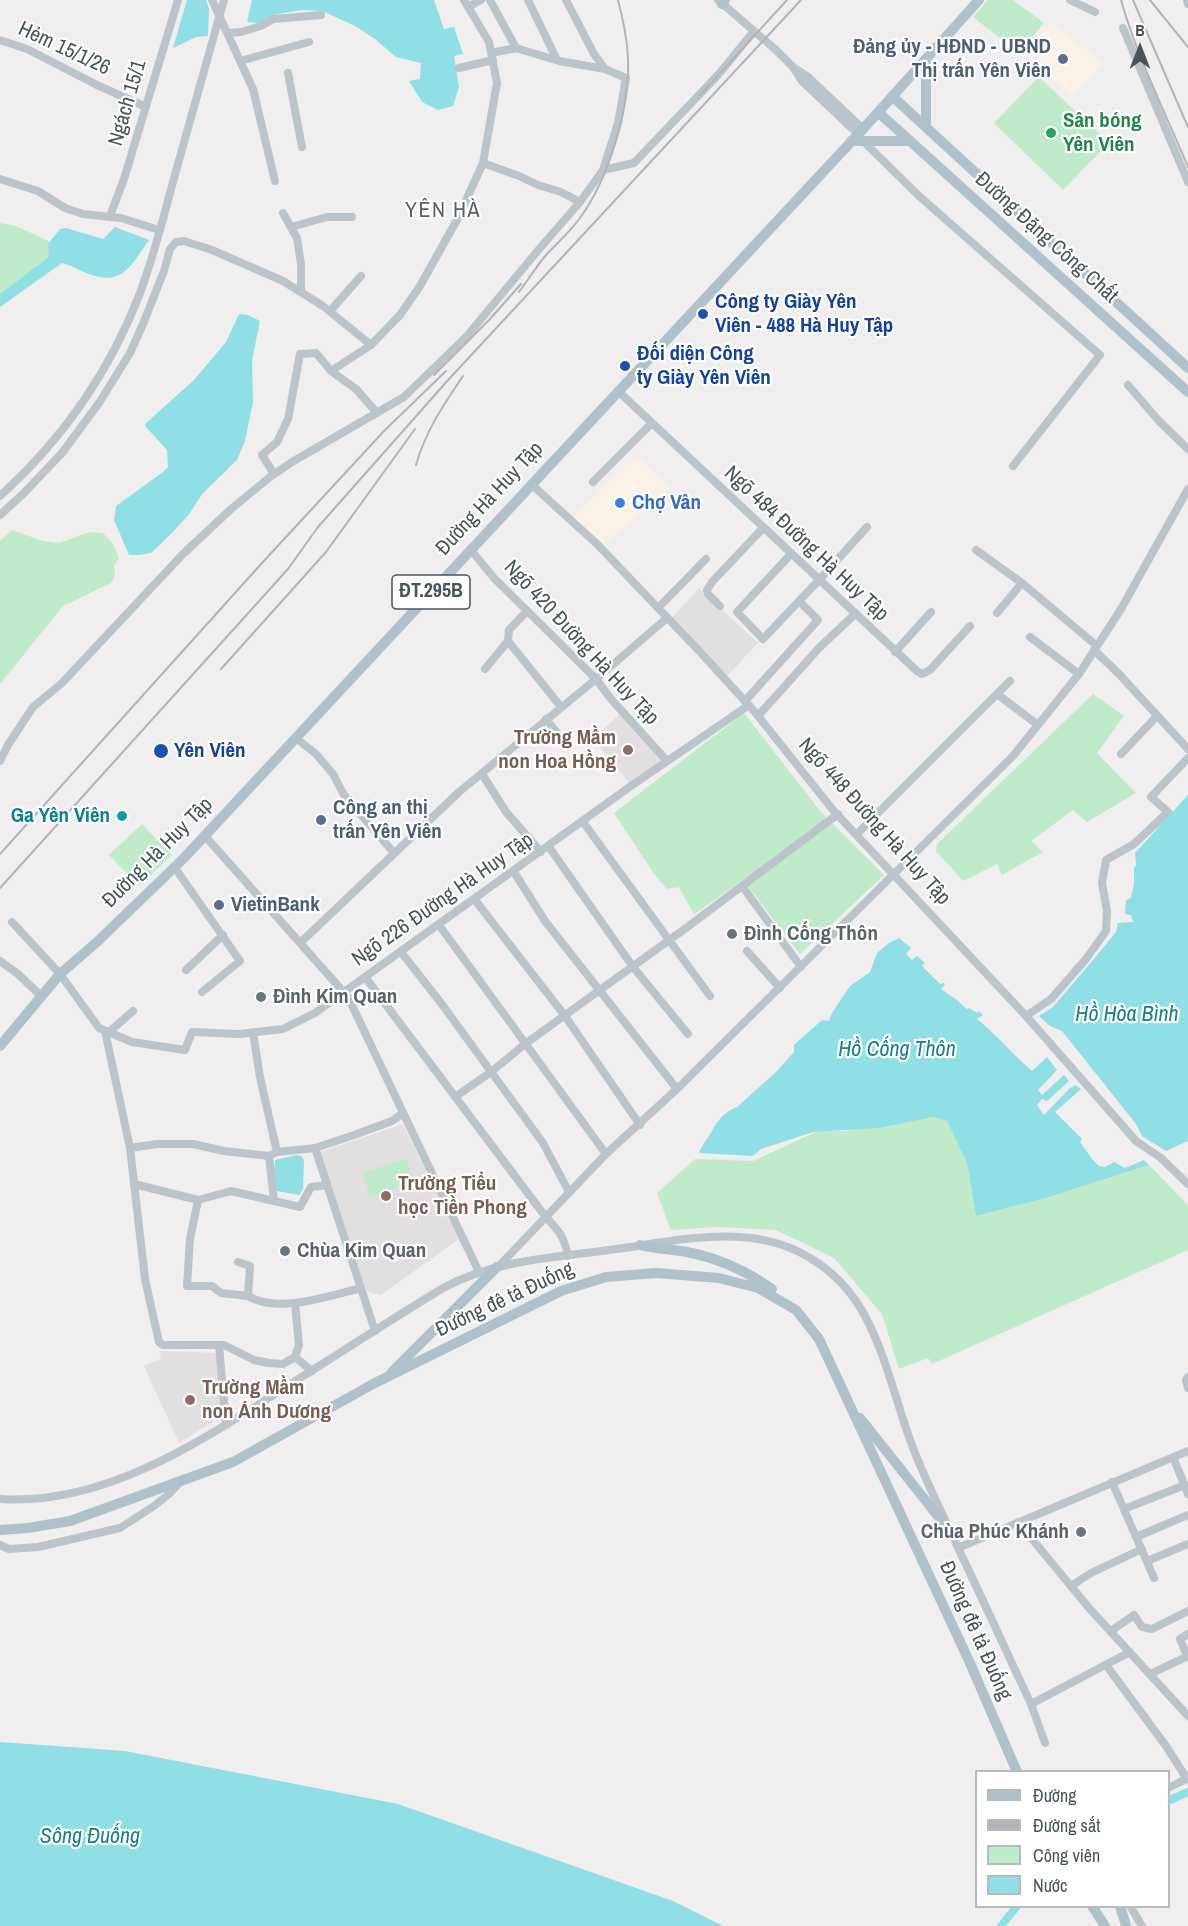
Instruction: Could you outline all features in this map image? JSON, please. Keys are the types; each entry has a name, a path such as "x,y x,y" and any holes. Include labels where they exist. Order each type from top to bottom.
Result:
{"main road":[{"name":"Đường Hà Huy Tập","path":"0,1046 60,974 175,868 470,549 859,136 975,2"},
{"path":"926,59 926,127"},
{"name":"Đường Đặng Công Chất","path":"892,96 1188,368"},
{"name":"Đường Đặng Công Chất","path":"878,112 1188,392"},
{"path":"859,136 909,141"},
{"path":"640,1245 685,1252 721,1261 756,1278 796,1310"},
{"path":"385,1378 497,1267"},
{"name":"Đường đê tả Đuống","path":"0,1530 70,1521 233,1462 385,1378 561,1291 606,1277 656,1273 719,1278 758,1288 796,1310 819,1339 970,1663 1016,1770"},
{"path":"849,1403 949,1530"},
{"path":"1093,1908 1105,1926"},
{"path":"1121,1908 1126,1926"}],"street":[{"name":"Ngách 15/1","path":"110,216 124,179 178,0"},
{"path":"212,0 253,89 275,181"},
{"path":"0,496 42,456 67,425 116,348 143,284 224,0"},
{"path":"331,371 371,345 400,315 420,286 458,218 483,163 497,83 489,42 466,3 481,0"},
{"path":"490,0 516,48"},
{"path":"528,0 557,60"},
{"path":"566,0 594,54 605,69"},
{"path":"1070,0 1095,12"},
{"path":"722,1 793,67 802,81 919,196 1100,355 1013,466"},
{"path":"229,33 261,26 273,19 321,15"},
{"path":"1123,28 1188,182"},
{"path":"603,170 634,163 718,75 754,31"},
{"name":"Hẻm 15/1/26","path":"0,40 37,54 146,107"},
{"path":"240,61 309,42"},
{"path":"0,761 33,707 62,683 183,555 231,509 292,462 404,397 467,336 580,202 603,170 618,123 626,78 605,69 557,60 516,48 459,68"},
{"path":"288,73 302,147"},
{"path":"483,163 561,192 580,202"},
{"path":"0,179 38,191 65,208 83,214 110,216 159,230"},
{"path":"283,213 297,238 301,264 301,292"},
{"path":"291,227 327,217 352,217"},
{"path":"0,515 62,453 99,403 128,355 155,295 170,249 176,242 184,241 212,250 282,281 330,311 371,345"},
{"path":"330,311 361,276"},
{"path":"116,348 128,355"},
{"path":"274,474 262,454 277,442 288,419 300,354 316,353 331,371 356,389 377,413"},
{"path":"1128,385 1159,422 1188,448"},
{"name":"Ngõ 484 Đường Hà Huy Tập","path":"618,391 895,652 922,674 930,670 970,626"},
{"path":"593,482 652,423"},
{"name":"Ngõ 448 Đường Hà Huy Tập","path":"531,484 597,544 747,703 838,814 1026,1016 1136,1141 1161,1158 1188,1184"},
{"path":"497,1267 606,1154 677,1089 1013,756 1079,674 1130,593 1188,489"},
{"path":"791,554 737,612 763,639 867,527"},
{"path":"720,606 707,590 763,528"},
{"name":"Ngõ 420 Đường Hà Huy Tập","path":"470,549 494,578 596,679 667,761"},
{"path":"976,550 1022,583 1096,648 1188,749"},
{"path":"657,608 706,559"},
{"path":"997,613 1022,583"},
{"name":"Ngõ 226 Đường Hà Huy Tập","path":"12,922 60,974 99,1028 132,1042 185,1050 192,1032 239,1034 283,1029 315,1012 401,952 747,703 818,620 799,601"},
{"path":"485,669 508,641 509,630 527,611"},
{"path":"895,652 931,612"},
{"path":"758,716 819,648 855,614"},
{"path":"300,943 459,792 667,618"},
{"path":"1030,638 1079,674"},
{"path":"508,641 561,707"},
{"path":"856,834 1010,681"},
{"path":"997,694 1038,725"},
{"path":"1121,754 1157,716"},
{"path":"546,719 564,742"},
{"path":"296,738 316,754 333,774 344,795 394,853"},
{"path":"1026,1016 1051,999 1106,931 1107,911 1102,883 1106,860 1134,843 1168,812 1151,797 1188,758"},
{"path":"482,774 506,812 541,852"},
{"path":"455,1097 838,814"},
{"path":"583,822 710,996"},
{"path":"204,836 348,997 479,1272"},
{"path":"549,847 633,967 688,1034"},
{"path":"175,868 240,961 202,992"},
{"path":"514,872 545,921 677,1089"},
{"path":"741,886 801,967"},
{"path":"475,900 565,1017 639,1125"},
{"path":"439,925 606,1154"},
{"path":"186,970 223,935"},
{"path":"747,951 780,988"},
{"path":"401,952 543,1143 569,1192"},
{"path":"0,961 41,996"},
{"path":"365,977 564,1238 568,1256"},
{"path":"133,1011 107,1031 130,1148 145,1279 159,1342 163,1345 224,1345 254,1360 283,1364 295,1358 299,1345 295,1303"},
{"path":"253,1033 273,1154 274,1201"},
{"path":"130,1148 157,1144 193,1144 224,1151 273,1154 315,1148 392,1121 403,1113"},
{"path":"315,1148 375,1331"},
{"path":"134,1184 198,1200 231,1191 300,1207 311,1187 327,1185"},
{"path":"198,1200 190,1239 187,1286 212,1286 221,1293 248,1296 259,1302 295,1303 361,1288"},
{"path":"0,1499 44,1498 96,1486 159,1463 226,1425 443,1288 479,1272 497,1267 640,1245 716,1237 755,1238 784,1246 809,1257 837,1278 856,1300 873,1333 908,1433 949,1530 1031,1704 1045,1743"},
{"path":"238,1262 250,1266 248,1296"},
{"path":"219,1345 226,1425"},
{"path":"295,1358 312,1371"},
{"path":"1188,1377 1186,1380 1188,1388"},
{"path":"958,1548 1188,1451"},
{"path":"1124,1509 1186,1490 1173,1457"},
{"path":"0,1545 9,1549 38,1547 120,1528 154,1506 181,1480"},
{"path":"1112,1482 1154,1578"},
{"path":"1136,1537 1188,1515"},
{"path":"1018,1522 1071,1586 1188,1716"},
{"path":"1147,1561 1188,1544"},
{"path":"1071,1586 1091,1573 1142,1549"},
{"path":"1111,1631 1134,1615 1142,1627 1152,1629 1188,1611"},
{"path":"1150,1674 1188,1656 1180,1639 1188,1634"},
{"path":"1031,1704 1130,1652"},
{"path":"1106,1665 1166,1746 1187,1779 1170,1787"},
{"path":"1131,1908 1142,1926"}],"shaded area":[{"name":"Đảng ủy - HĐND - UBND Thị trấn Yên Viên","path":"1051,23 1089,51 1103,65 1071,97 1022,53"},
{"name":"Chợ Vân","path":"637,456 670,488 602,547 572,518"},
{"path":"699,588 758,643 726,677 671,619"},
{"name":"Trường Mầm non Hoa Hồng","path":"621,713 664,761 629,783 593,739"},
{"name":"Trường Tiểu học Tiền Phong","path":"403,1124 459,1239 381,1295 367,1292 318,1153"},
{"name":"Trường Mầm non Ánh Dương","path":"159,1351 217,1353 222,1416 179,1443 144,1366 161,1359"}],"green space":[{"path":"988,0 1013,0 1044,23 1019,53 973,17"},
{"name":"Sân bóng Yên Viên","path":"1039,77 1109,143 1063,190 994,123"},
{"path":"0,223 16,226 74,253 0,307"},
{"path":"12,530 43,541 59,543 90,532 103,533 113,544 119,558 114,566 115,576 111,583 63,606 0,684 0,541"},
{"path":"1093,694 1124,716 1097,753 1136,793 1087,822 1073,810 1031,841 1043,852 1002,875 997,864 963,881 936,851 937,844"},
{"path":"744,713 821,812 884,875 800,954 743,880 694,914 679,887 667,889 652,871 614,813"},
{"path":"142,824 172,855 139,886 109,855"},
{"path":"933,1117 947,1121 967,1163 976,1216 1046,1198 1149,1165 1188,1205 1188,1250 932,1364 928,1358 899,1369 882,1314 834,1258 776,1230 717,1227 671,1230 657,1193 695,1159 753,1161 818,1131 845,1131"},
{"path":"406,1159 414,1182 370,1196 362,1173"}],"water":[{"path":"187,0 206,0 209,9 208,36 196,37 173,48"},
{"path":"252,0 434,0 444,29 454,27 463,54 454,56 459,87 453,106 438,110 422,102 409,81 420,79 421,63 396,57 355,26 322,11 302,10 278,14 258,23 247,22"},
{"path":"115,227 149,240 132,264 120,275 103,278 62,263 0,307 0,294 49,257 48,244 60,229 66,228 103,239"},
{"path":"239,314 248,315 260,321 252,360 253,402 245,441 237,460 203,493 189,514 151,553 129,555 114,520 116,506 168,467 167,450 145,424 194,380 226,342"},
{"name":"Hồ Hòa Bình","path":"1188,795 1188,1141 1166,1151 1142,1136 1136,1124 1062,1031 1050,1026 1039,1016 1053,1007 1116,932 1118,923 1133,922 1131,915 1125,914 1126,900 1131,898 1134,884 1135,853"},
{"name":"Hồ Cống Thôn","path":"899,938 911,948 906,954 912,960 917,956 925,963 922,966 940,984 944,983 941,989 967,1009 977,1013 979,1011 983,1015 977,1019 1032,1071 1047,1057 1057,1070 1038,1090 1042,1095 1064,1075 1069,1081 1047,1101 1042,1099 1037,1105 1044,1115 1069,1089 1075,1085 1081,1089 1055,1112 1082,1139 1080,1142 1099,1166 1105,1167 1114,1162 1125,1168 1144,1160 1149,1165 1046,1198 976,1216 967,1163 947,1121 933,1117 879,1128 813,1132 761,1149 753,1156 699,1153 722,1117 737,1107 776,1072 794,1052 794,1045 822,1020 829,1021 850,986 870,972 877,953"},
{"path":"301,1156 304,1160 303,1189 299,1195 277,1191 274,1176 275,1160"},
{"name":"Sông Đuống","path":"0,1742 125,1751 398,1804 673,1901 723,1926 0,1926"}],"waterway":[{"path":"1170,1800 1188,1792"},
{"path":"1001,1926 1015,1908"}],"railway":[{"path":"519,292 546,255 580,218 600,183 616,142 628,78 627,43 618,0"},
{"path":"700,95 787,0"},
{"path":"0,888 288,569 318,527 449,379 801,0"},
{"path":"1121,0 1143,63 1188,167"},
{"path":"1133,0 1188,127"},
{"path":"1150,0 1188,47"},
{"path":"434,375 521,284"},
{"path":"0,854 262,563 384,431 446,371"},
{"path":"416,465 430,430 463,376"},
{"path":"221,669 326,552 415,429"}],"place":[{"name":"Đảng ủy - HĐND - UBND Thị trấn Yên Viên","path":"1063,59"},
{"name":"Sân bóng Yên Viên","path":"1051,133"},
{"name":"Công ty Giày Yên Viên - 488 Hà Huy Tập","path":"703,314"},
{"name":"Đối diện Công ty Giày Yên Viên","path":"625,366"},
{"name":"Chợ Vân","path":"620,503"},
{"name":"Trường Mầm non Hoa Hồng","path":"628,750"},
{"name":"Yên Viên","path":"161,751"},
{"name":"Ga Yên Viên","path":"122,816"},
{"name":"Công an thị trấn Yên Viên","path":"321,820"},
{"name":"VietinBank","path":"219,905"},
{"name":"Đình Cống Thôn","path":"732,934"},
{"name":"Đình Kim Quan","path":"261,997"},
{"name":"Trường Tiểu học Tiền Phong","path":"386,1196"},
{"name":"Chùa Kim Quan","path":"285,1251"},
{"name":"Trường Mầm non Ánh Dương","path":"190,1400"},
{"name":"Chùa Phúc Khánh","path":"1081,1532"}],"district":[{"name":"YÊN HÀ","path":"443,211"}]}
